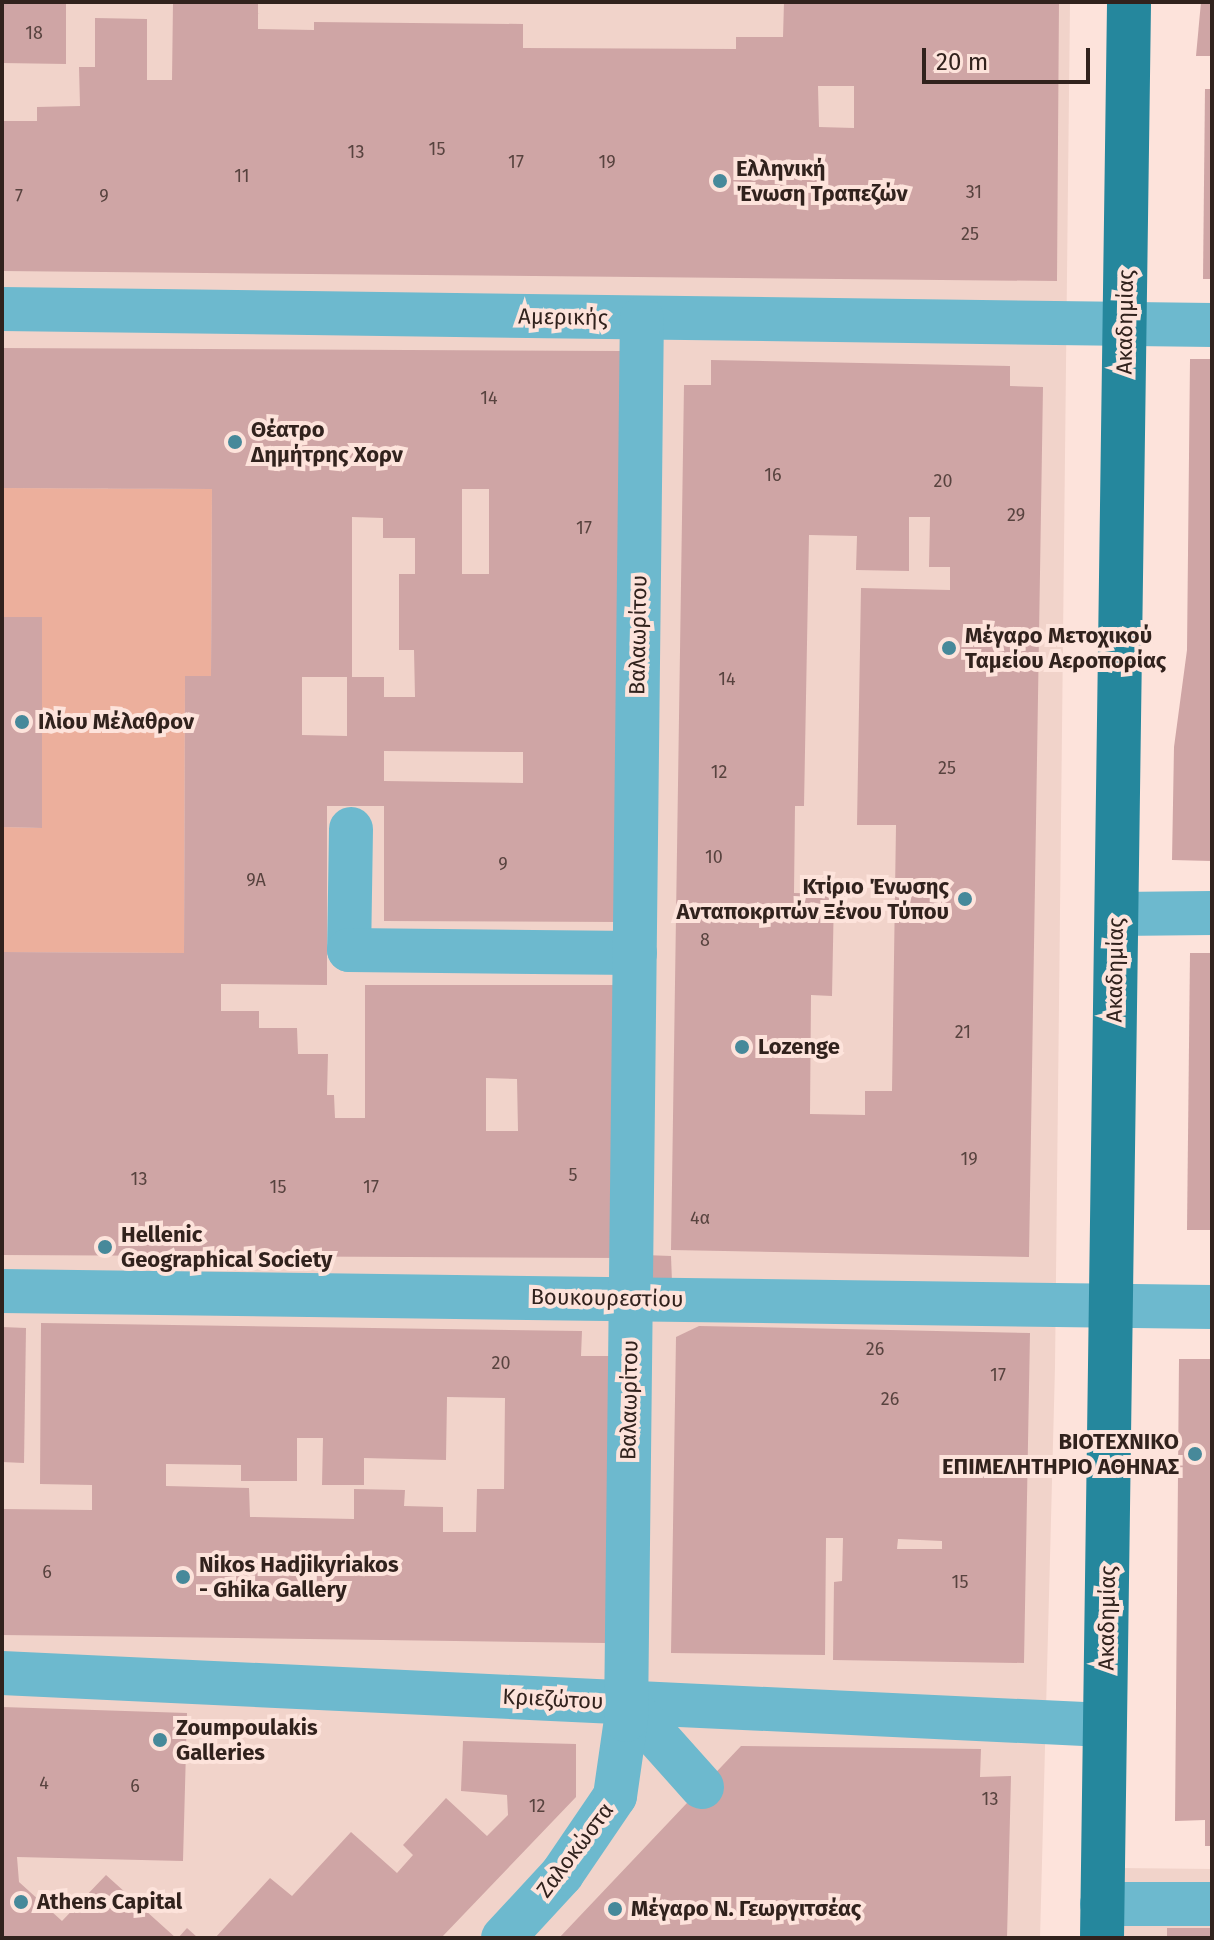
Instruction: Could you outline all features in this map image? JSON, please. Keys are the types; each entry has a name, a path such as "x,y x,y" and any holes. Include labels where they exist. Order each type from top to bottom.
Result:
{"main road":[{"name":"Ακαδημίας","path":"1102,1921 1129,2"}],"street":[{"name":"Αμερικής","path":"2,309 1212,325"},
{"name":"Βαλαωρίτου","path":"626,1702 642,318"},
{"path":"351,829 349,950 635,953"},
{"path":"1117,914 1212,913"},
{"name":"Βουκουρεστίου","path":"2,1291 1212,1307"},
{"name":"Κριεζώτου","path":"2,1673 1105,1725"},
{"path":"626,1702 702,1787"},
{"name":"Ζαλοκώστα","path":"503,1938 562,1874 615,1796 626,1702"},
{"path":"1102,1921 1212,1904"}],"shaded area":[{"path":"2,2 1070,2 1055,1367 1040,1938 2,1938"},
{"path":"2,488 212,489 211,676 185,677 184,953 2,952 2,827 41,828 2,617"},
{"path":"1121,1868 1212,1869 1212,1938 1122,1938"}],"building":[{"path":"2,2 66,2 66,64 2,63"},
{"path":"173,2 258,2 258,29 314,30 314,22 523,24 523,48 736,49 736,37 783,37 784,2 1059,2 1057,281 2,271 2,121 37,121 37,107 80,106 79,67 95,67 95,18 147,19 147,80 172,80","holes":["818,86 854,86 854,128 819,127"]},
{"path":"1201,2 1212,2 1212,56 1196,56"},
{"path":"1205,89 1212,89 1212,279 1203,279"},
{"path":"2,348 621,351 622,922 384,921 384,806 327,806 327,985 221,984 221,1011 259,1011 259,1028 297,1028 298,1054 328,1054 327,1095 334,1095 335,1118 365,1118 365,985 621,985 622,1258 2,1255 2,952 184,953 185,676 211,676 212,489 2,488","holes":["462,489 489,489 489,574 462,574","352,517 383,518 383,538 415,538 415,574 399,574 399,650 414,650 415,697 384,697 384,677 352,677","302,677 347,677 347,736 302,735","384,751 523,752 523,783 384,781","486,1078 517,1079 518,1131 486,1131"]},
{"path":"1190,359 1212,359 1212,861 1172,860 1174,747 1187,650"},
{"path":"711,360 1010,366 1010,386 1043,387 1029,1257 671,1250 684,385 711,385","holes":["909,517 930,517 929,567 950,567 950,590 861,588 857,825 896,825 892,1091 865,1091 865,1115 810,1114 811,995 832,996 834,894 794,893 795,806 804,806 809,535 857,536 856,570 909,571"]},
{"name":"Ιλίου Μέλαθρον","path":"2,617 42,617 42,828 2,827"},
{"path":"1190,953 1212,953 1212,1230 1187,1230"},
{"path":"644,1255 671,1256 672,1282 644,1281"},
{"path":"41,1323 582,1331 581,1356 609,1356 606,1643 2,1635 2,1509 92,1510 92,1485 40,1484","holes":["447,1397 505,1398 504,1489 477,1489 476,1532 443,1532 443,1507 404,1506 405,1490 354,1489 354,1519 250,1517 249,1488 166,1486 166,1464 241,1465 241,1481 297,1481 297,1438 323,1438 322,1485 364,1485 364,1458 446,1460"]},
{"path":"699,1326 1030,1333 1024,1663 833,1660 834,1582 842,1581 843,1538 826,1538 825,1655 671,1653 676,1337","holes":["898,1539 942,1541 942,1549 897,1549"]},
{"path":"2,1327 26,1328 24,1463 2,1462"},
{"path":"1179,1359 1212,1359 1212,1846 1205,1846 1205,1820 1175,1821"},
{"path":"2,1707 187,1713 183,1861 17,1857 19,1882 62,1921 106,1875 176,1938 2,1938"},
{"path":"463,1741 576,1744 576,1797 441,1938 215,1938 270,1878 292,1896 351,1832 397,1873 413,1855 403,1845 446,1798 487,1836 508,1815 507,1795 461,1791"},
{"path":"741,1746 981,1749 980,1777 1011,1776 1007,1938 559,1938"},
{"path":"187,1928 198,1938 178,1938"},
{"path":"1167,1928 1212,1928 1212,1938 1167,1938"}],"place":[{"name":"Ελληνική Ένωση Τραπεζών","path":"720,181"},
{"name":"Θέατρο Δημήτρης Χορν","path":"235,442"},
{"name":"Μέγαρο Μετοχικού Ταμείου Αεροπορίας","path":"949,648"},
{"name":"Ιλίου Μέλαθρον","path":"22,722"},
{"name":"Κτίριο Ένωσης Ανταποκριτών Ξένου Τύπου","path":"965,899"},
{"name":"Lozenge","path":"742,1047"},
{"name":"Hellenic Geographical Society","path":"105,1247"},
{"name":"ΒΙΟΤΕΧΝΙΚΟ ΕΠΙΜΕΛΗΤΗΡΙΟ ΑΘΗΝΑΣ","path":"1195,1454"},
{"name":"Nikos Hadjikyriakos - Ghika Gallery","path":"183,1577"},
{"name":"Zoumpoulakis Galleries","path":"160,1740"},
{"name":"Athens Capital","path":"21,1902"},
{"name":"Μέγαρο Ν. Γεωργιτσέας","path":"615,1909"}]}
